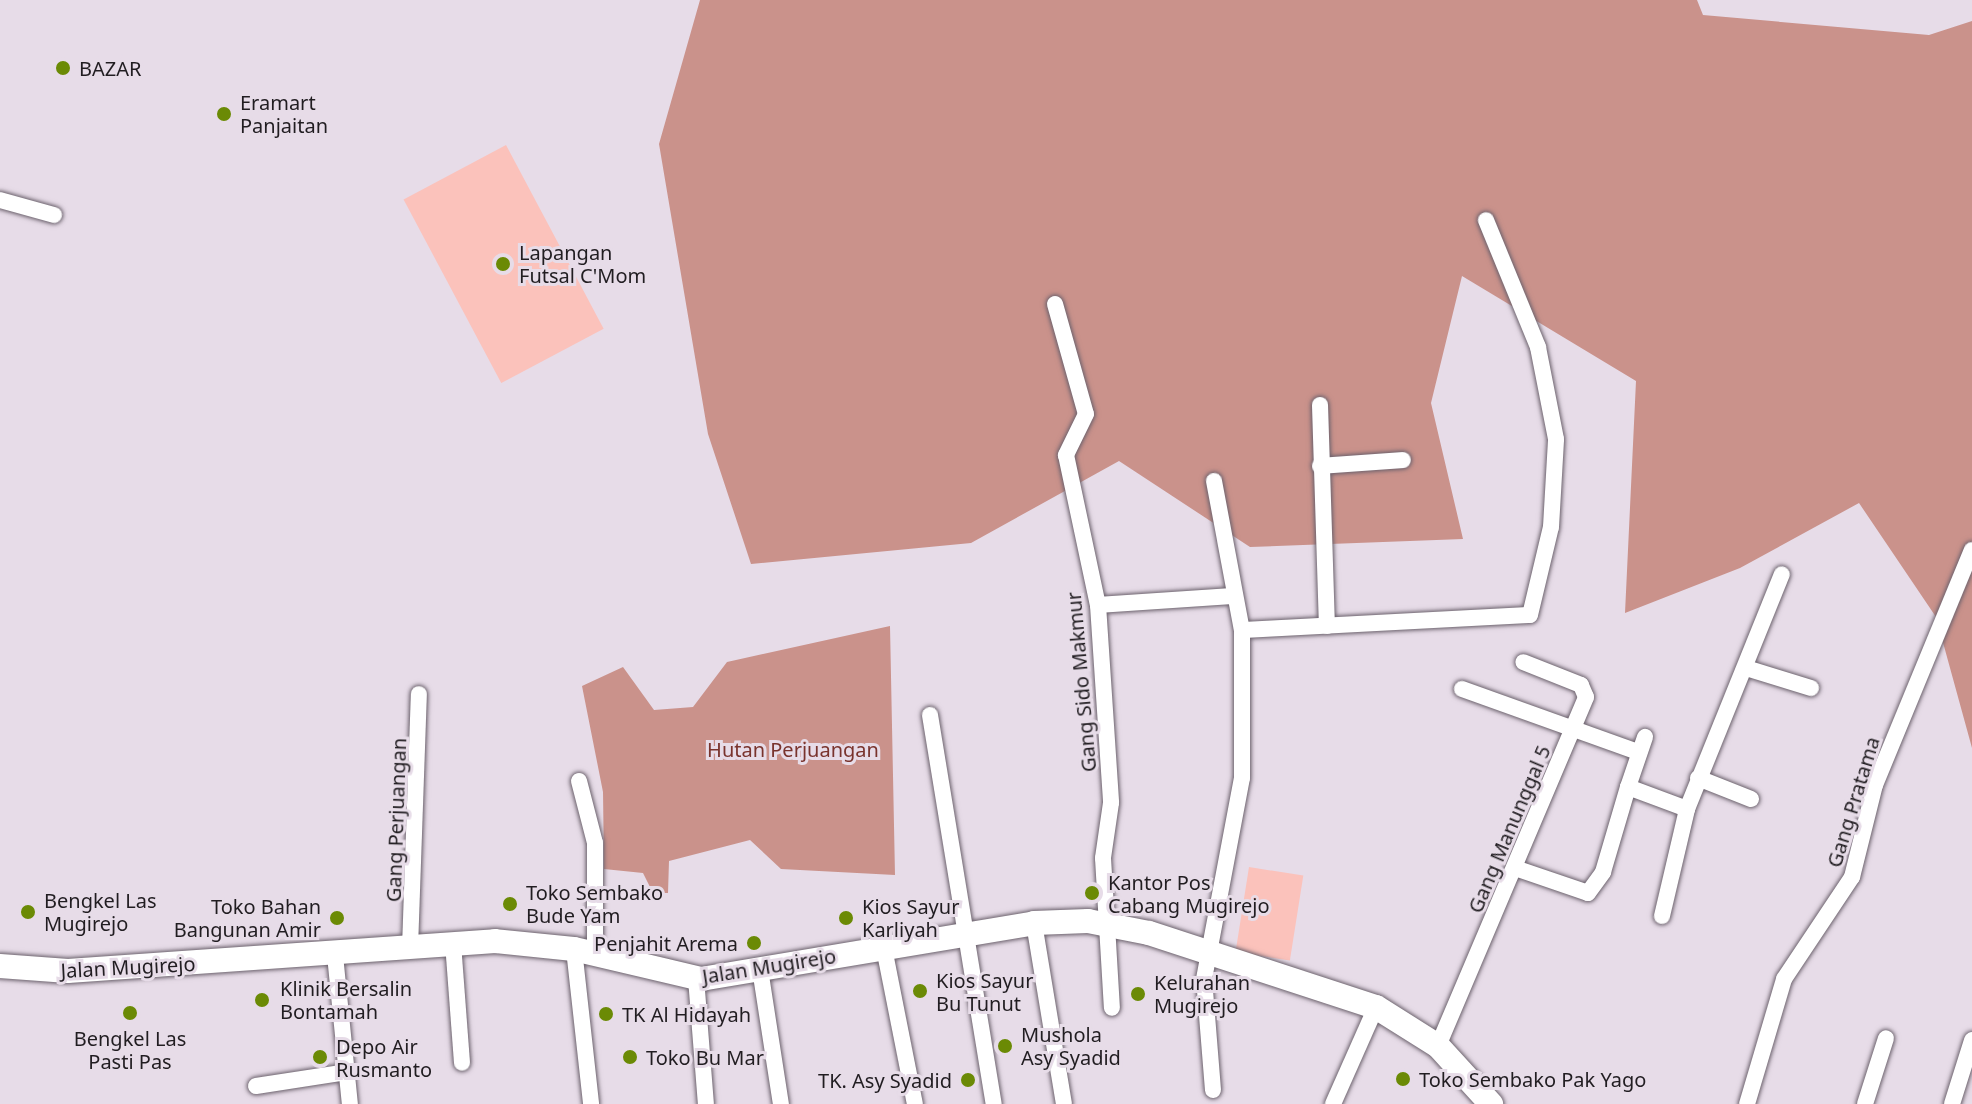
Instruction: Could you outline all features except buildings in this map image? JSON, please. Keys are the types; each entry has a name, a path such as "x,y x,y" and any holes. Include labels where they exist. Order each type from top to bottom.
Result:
{"street":[{"path":"0,200 54,215"},
{"path":"1242,630 1458,614 1523,621 1530,615 1557,476 1552,401 1538,347 1486,220"},
{"name":"Gang Sido Makmur","path":"1055,304 1086,414 1066,455 1098,605 1111,803 1105,924 1112,1008"},
{"path":"1320,405 1327,626"},
{"path":"1320,466 1403,460"},
{"path":"1213,1090 1203,1020 1207,951 1242,778 1242,630 1232,596 1214,481"},
{"name":"Gang Pratama","path":"1747,1104 1784,979 1852,877 1875,785 1972,550"},
{"path":"1662,916 1687,809 1782,574"},
{"path":"1098,605 1232,596"},
{"name":"Gang Manunggal 5","path":"1438,1046 1586,697 1581,685 1523,662"},
{"path":"1746,668 1811,688"},
{"path":"1462,689 1642,744 1591,892 1515,868"},
{"name":"Gang Perjuangan","path":"410,948 419,694"},
{"path":"930,715 962,935 994,1104"},
{"path":"1698,778 1751,799"},
{"path":"579,781 595,843 585,952 591,1104"},
{"path":"1628,787 1687,809"},
{"path":"1034,923 1064,1104"},
{"name":"Jalan Mugirejo","path":"0,966 68,971 335,955 453,943 585,952 696,978 1034,923 1105,924 1207,951 1376,1007 1438,1046 1482,1099"},
{"path":"453,943 462,1063"},
{"path":"884,948 915,1104"},
{"path":"335,955 350,1104"},
{"path":"760,969 781,1104"},
{"path":"696,978 706,1104"},
{"path":"1333,1104 1376,1007"},
{"path":"1865,1104 1886,1038"},
{"path":"1952,1104 1972,1040"},
{"path":"256,1086 348,1072"}],"shaded area":[{"name":"Lapangan Futsal C'Mom","path":"506,145 604,329 501,383 404,199"},
{"path":"1249,867 1303,876 1290,961 1236,952"}],"green space":[{"path":"700,0 1697,0 1703,15 1929,35 1972,21 1972,748 1936,617 1859,503 1740,568 1625,613 1636,381 1462,276 1431,403 1463,539 1250,547 1119,461 971,543 751,564 708,434 659,144"},
{"name":"Hutan Perjuangan","path":"890,626 895,875 781,869 750,840 669,861 668,893 653,893 643,873 604,869 603,792 582,686 623,667 654,710 693,707 727,662"}],"place":[{"name":"BAZAR","path":"63,68"},
{"name":"Eramart Panjaitan","path":"224,114"},
{"name":"Lapangan Futsal C'Mom","path":"503,264"},
{"name":"Kantor Pos Cabang Mugirejo","path":"1092,893"},
{"name":"Toko Sembako Bude Yam","path":"510,904"},
{"name":"Bengkel Las Mugirejo","path":"28,912"},
{"name":"Toko Bahan Bangunan Amir","path":"337,918"},
{"name":"Kios Sayur Karliyah","path":"846,918"},
{"name":"Penjahit Arema","path":"754,943"},
{"name":"Kios Sayur Bu Tunut","path":"920,991"},
{"name":"Kelurahan Mugirejo","path":"1138,994"},
{"name":"Klinik Bersalin Bontamah","path":"262,1000"},
{"name":"Bengkel Las Pasti Pas","path":"130,1013"},
{"name":"TK Al Hidayah","path":"606,1014"},
{"name":"Mushola Asy Syadid","path":"1005,1046"},
{"name":"Depo Air Rusmanto","path":"320,1057"},
{"name":"Toko Bu Mar","path":"630,1057"},
{"name":"Toko Sembako Pak Yago","path":"1403,1079"},
{"name":"TK. Asy Syadid","path":"968,1080"}]}
